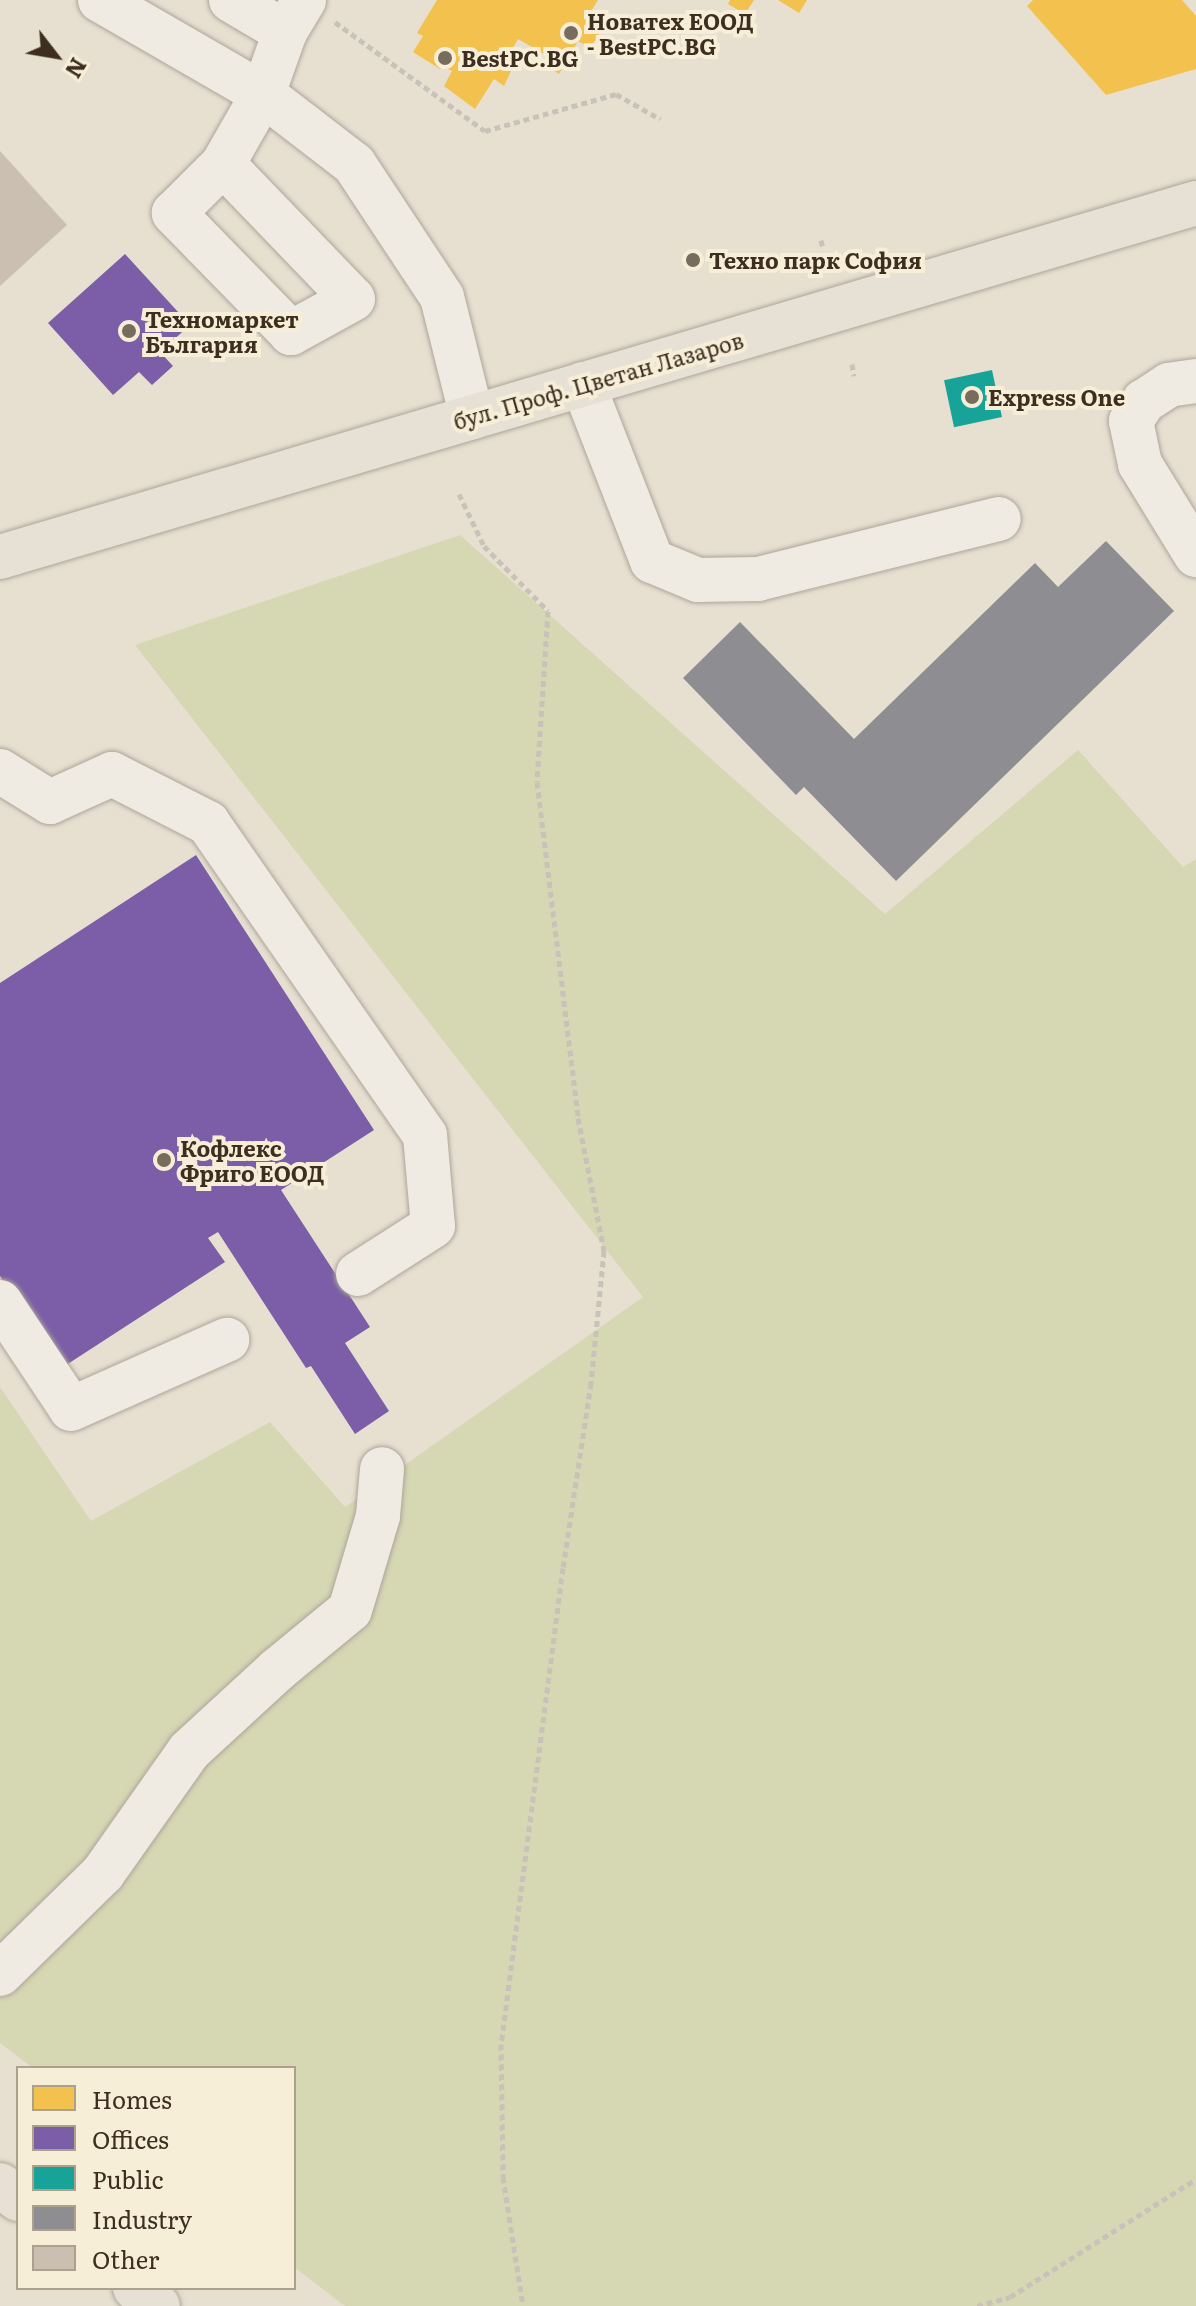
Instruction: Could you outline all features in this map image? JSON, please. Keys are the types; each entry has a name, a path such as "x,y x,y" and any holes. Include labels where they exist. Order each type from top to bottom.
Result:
{"main road":[{"name":"бул. Проф. Цветан Лазаров","path":"0,557 1196,203"},
{"path":"0,2185 16,2197"},
{"path":"138,2290 158,2306"}],"street":[{"path":"100,0 263,94 354,164 442,297 472,417"},
{"path":"223,164 307,17 231,0"},
{"path":"1196,381 1169,385 1144,401 1131,421 1140,464 1196,555"},
{"path":"583,384 652,561 698,580 758,579 999,519"},
{"path":"0,771 50,802 112,774 208,823 425,1135 433,1226 358,1274"},
{"path":"0,1302 71,1409 227,1340"},
{"path":"0,1974 103,1873 189,1751 277,1670 350,1610 378,1516 382,1469"}],"path":[{"path":"307,17 485,131 616,94 660,119"},
{"path":"821,240 823,249"},
{"path":"852,364 854,376"},
{"path":"459,494 484,546 548,611 537,782 578,1118 604,1251 591,1383 563,1568 501,2044 503,2177 523,2306"},
{"path":"977,2306 1010,2297 1196,2179"}],"green space":[{"path":"460,535 885,914 1078,750 1183,867 1196,859 1196,2306 345,2306 296,2269 296,2066 30,2066 0,2043 0,1387 91,1521 270,1422 345,1507 643,1297 135,645"}],"building: Homes":[{"path":"437,0 598,0 592,10 608,20 590,48 578,41 559,74 544,64 549,57 518,39 513,48 520,52 504,86 494,79 475,109 444,86 452,71 443,66 440,69 413,52 423,36 417,33"},
{"path":"730,0 754,0 745,14 728,4"},
{"path":"778,0 807,0 799,13"},
{"path":"1033,0 1182,0 1196,16 1196,69 1106,95 1027,6"}],"building: Offices":[{"path":"125,254 190,325 160,352 173,366 152,385 139,372 113,395 48,323"},
{"name":"Кофлекс Фриго ЕООД","path":"196,855 374,1130 281,1190 370,1327 345,1343 389,1411 355,1434 311,1366 306,1368 218,1232 208,1238 225,1262 60,1369 0,1276 0,983"}],"building: Public":[{"path":"992,370 1002,417 954,427 944,380"}],"building: Industry":[{"path":"1106,541 1174,611 896,881 804,787 796,795 683,678 740,622 854,739 1035,563 1058,587"}],"building: Other":[{"path":"0,151 67,225 0,286"}],"place":[{"name":"Новатех ЕООД - BestPC.BG","path":"571,33"},
{"name":"BestPC.BG","path":"445,58"},
{"name":"Техно парк София","path":"693,260"},
{"name":"Техномаркет България","path":"129,331"},
{"name":"Express One","path":"972,397"},
{"name":"Кофлекс Фриго ЕООД","path":"164,1160"}]}
